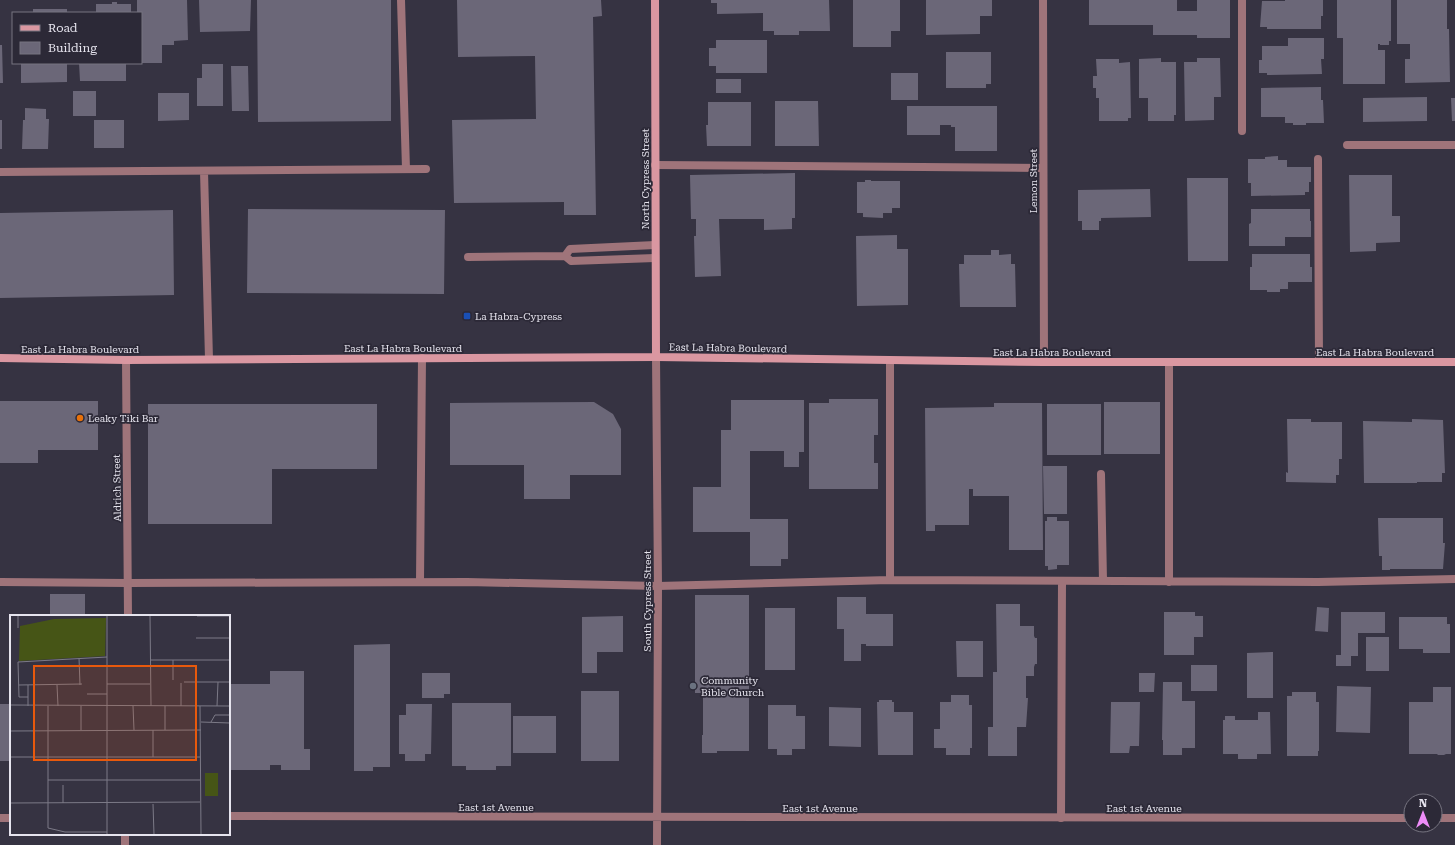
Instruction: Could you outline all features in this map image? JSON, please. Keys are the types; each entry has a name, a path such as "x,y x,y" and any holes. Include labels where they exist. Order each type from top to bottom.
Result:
{"main road":[{"name":"North Cypress Street","path":"654,0 656,357"},
{"name":"East La Habra Boulevard","path":"0,358 126,360 656,357 1044,362 1455,362"}],"street":[{"path":"401,0 406,169"},
{"name":"Lemon Street","path":"1043,0 1044,362"},
{"path":"1242,0 1242,131"},
{"path":"1347,146 1455,145"},
{"path":"1318,159 1319,362"},
{"path":"655,165 1043,168"},
{"path":"0,172 426,169"},
{"path":"204,171 209,359"},
{"path":"565,256 570,249 655,245"},
{"path":"468,257 565,256 571,261 655,258"},
{"name":"South Cypress Street","path":"656,357 658,586 657,845"},
{"path":"420,582 422,358"},
{"name":"Aldrich Street","path":"126,360 128,615"},
{"path":"890,360 890,580"},
{"path":"1169,362 1169,582"},
{"path":"1101,474 1103,581"},
{"path":"0,582 467,582 658,586 890,580 1318,582 1455,579"},
{"path":"1061,818 1062,581"},
{"name":"East 1st Avenue","path":"230,816 657,818 1403,818"},
{"path":"1443,818 1455,818"}],"building":[{"path":"137,0 187,0 188,40 174,41 174,45 162,45 162,63 142,63 142,12 137,12"},
{"path":"199,0 251,0 250,31 200,32"},
{"path":"257,0 391,0 391,121 258,122"},
{"path":"457,0 601,0 602,16 593,17 596,215 564,215 564,202 454,203 452,120 536,119 535,56 458,57"},
{"path":"711,0 829,0 830,31 799,31 799,35 774,35 774,31 763,31 763,13 717,14 717,3 711,3"},
{"path":"853,0 900,0 900,31 891,31 891,47 853,47"},
{"path":"926,0 992,0 992,16 980,16 980,34 926,35"},
{"path":"1089,0 1177,0 1177,11 1197,11 1197,0 1230,0 1230,38 1197,38 1197,35 1153,35 1153,25 1089,25"},
{"path":"1323,0 1321,29 1267,29 1267,27 1260,27 1262,1"},
{"path":"1337,0 1391,0 1391,41 1389,41 1389,45 1378,44 1378,50 1385,50 1385,84 1343,84 1343,38 1337,38"},
{"path":"1397,0 1447,0 1450,82 1405,83 1405,59 1410,59 1410,44 1397,44"},
{"path":"112,2 117,2 117,4 131,4 131,12 96,12 96,4 112,4"},
{"path":"33,9 67,9 67,12 33,12"},
{"path":"1288,38 1324,38 1324,59 1321,59 1322,74 1267,75 1267,73 1259,73 1259,60 1262,60 1262,46 1288,46"},
{"path":"716,40 767,40 767,73 716,73 716,66 709,66 709,48 716,48"},
{"path":"0,45 2,45 3,83 0,83"},
{"path":"946,52 991,52 991,84 986,84 986,88 946,88"},
{"path":"1161,58 1161,62 1176,62 1176,115 1174,115 1174,121 1148,121 1148,98 1139,98 1139,59"},
{"path":"1197,58 1220,58 1221,97 1214,97 1214,120 1185,121 1184,62 1197,62"},
{"path":"1096,59 1119,59 1119,63 1130,62 1131,118 1128,118 1128,121 1099,121 1099,98 1096,98 1096,88 1093,88 1093,76 1097,76"},
{"path":"21,64 67,64 67,82 21,83"},
{"path":"79,64 126,64 126,81 80,81"},
{"path":"202,64 223,64 223,106 197,106 197,78 202,78"},
{"path":"231,66 248,66 249,111 232,111"},
{"path":"891,73 918,73 918,100 891,100"},
{"path":"716,79 741,79 741,93 716,93"},
{"path":"1321,87 1324,123 1293,125 1293,123 1285,123 1285,117 1261,117 1261,88"},
{"path":"73,91 96,91 96,116 73,116"},
{"path":"158,93 189,93 189,120 158,121"},
{"path":"1427,97 1427,121 1363,122 1363,98"},
{"path":"1451,98 1455,98 1455,121 1452,121"},
{"path":"775,101 818,101 819,146 775,146"},
{"path":"708,102 751,102 751,146 707,146 706,125 708,125"},
{"path":"907,106 997,106 997,151 955,151 955,127 951,127 951,125 940,125 940,135 907,135"},
{"path":"25,108 46,109 46,119 49,119 48,149 22,149"},
{"path":"0,120 2,120 2,149 0,149"},
{"path":"94,120 124,120 124,148 94,148"},
{"path":"1278,156 1278,160 1287,160 1287,167 1311,167 1309,192 1305,192 1305,195 1251,196 1251,183 1248,183 1248,159 1265,159 1265,157"},
{"path":"795,173 795,218 792,218 792,229 764,230 764,219 719,219 721,276 695,277 694,236 696,236 696,219 691,219 690,175"},
{"path":"1349,175 1392,175 1392,216 1400,216 1400,242 1376,243 1376,251 1350,252"},
{"path":"1187,178 1228,178 1228,261 1188,261"},
{"path":"865,180 900,181 900,208 892,208 892,213 883,213 883,218 863,217 863,213 857,213 857,182 865,182"},
{"path":"1150,189 1151,217 1101,218 1101,221 1099,221 1099,230 1082,230 1082,221 1078,221 1078,190"},
{"path":"248,209 445,210 444,294 247,293"},
{"path":"1251,209 1310,209 1311,237 1285,237 1285,246 1249,246"},
{"path":"173,210 174,295 0,298 0,213"},
{"path":"897,235 897,249 908,249 908,305 857,306 856,236"},
{"path":"991,250 999,250 999,255 1011,254 1011,264 1015,264 1016,307 960,307 959,264 964,264 964,255 991,255"},
{"path":"1252,254 1310,254 1312,282 1288,282 1288,289 1280,289 1280,292 1250,290 1250,267 1252,267"},
{"path":"829,399 878,399 878,435 874,435 874,463 878,463 878,489 809,489 809,403 829,403"},
{"path":"731,400 804,400 804,452 799,452 799,467 784,467 784,451 750,451 750,519 788,519 788,559 781,559 781,566 750,566 750,532 693,532 693,487 721,487 721,430 731,430"},
{"path":"0,401 98,401 98,450 38,450 38,463 0,463"},
{"path":"594,402 613,414 621,429 621,475 570,475 570,499 524,499 524,465 450,465 450,403"},
{"path":"1104,402 1160,402 1160,454 1104,454"},
{"path":"994,403 1042,403 1043,550 1009,550 1009,496 973,496 973,489 969,489 969,525 935,525 935,531 926,531 925,408 994,407"},
{"path":"148,404 377,404 377,469 272,469 272,524 148,524"},
{"path":"1047,404 1101,404 1101,455 1047,455"},
{"path":"1287,419 1311,419 1311,422 1342,422 1342,459 1339,459 1339,475 1336,475 1336,483 1286,482 1286,472 1288,473"},
{"path":"1412,419 1443,420 1445,473 1442,473 1442,482 1364,483 1363,421 1412,422"},
{"path":"1043,466 1067,466 1067,514 1044,514"},
{"path":"1047,517 1057,517 1057,521 1069,521 1069,565 1057,565 1057,569 1048,570 1048,566 1045,566 1045,521 1047,521"},
{"path":"1378,518 1443,518 1443,543 1445,543 1443,569 1382,570 1382,556 1379,556"},
{"path":"50,594 85,594 85,615 50,615"},
{"path":"695,595 749,595 749,751 717,751 717,753 702,753 703,693 695,693"},
{"path":"837,597 866,597 866,614 893,614 893,646 866,646 866,644 861,644 861,661 844,661 844,629 837,629"},
{"path":"996,604 1020,604 1020,626 1034,626 1034,636 1037,638 1037,664 1035,664 1034,667 1034,676 1026,676 1026,698 1028,698 1026,727 1017,727 1017,756 988,756 988,727 993,727 993,672 997,672"},
{"path":"1317,607 1329,608 1328,632 1315,631"},
{"path":"765,608 795,608 795,670 765,670"},
{"path":"1164,612 1195,612 1195,616 1203,616 1203,637 1194,637 1194,655 1164,655"},
{"path":"1341,612 1385,612 1385,633 1358,633 1358,656 1351,656 1351,666 1336,666 1336,655 1341,655"},
{"path":"623,616 623,652 597,652 597,673 582,673 582,617"},
{"path":"1399,617 1447,617 1447,624 1450,624 1450,653 1423,653 1423,649 1399,649"},
{"path":"1366,637 1389,637 1389,671 1366,671"},
{"path":"956,641 983,641 983,677 957,677"},
{"path":"390,644 390,767 373,767 373,771 354,771 354,645"},
{"path":"1273,652 1273,698 1247,698 1247,653"},
{"path":"1191,665 1217,665 1217,691 1191,691"},
{"path":"270,671 304,671 304,749 310,749 310,770 281,770 281,765 270,765 270,770 230,770 230,684 270,684"},
{"path":"422,673 450,673 450,694 444,694 444,698 422,698"},
{"path":"1139,673 1155,673 1154,692 1139,692"},
{"path":"1163,682 1182,682 1182,701 1195,701 1195,748 1182,748 1182,755 1163,755"},
{"path":"1337,686 1371,687 1370,733 1336,732"},
{"path":"1433,687 1451,687 1451,754 1409,754 1409,702 1433,702"},
{"path":"581,691 619,691 619,761 581,761"},
{"path":"1292,692 1316,692 1316,702 1319,702 1318,756 1287,756 1287,696 1292,696"},
{"path":"951,695 969,695 969,705 972,705 972,748 970,748 970,755 946,755 946,748 934,748 934,729 940,729 940,702 951,702"},
{"path":"879,700 892,700 892,702 894,702 894,712 913,712 913,755 878,755 877,702 879,702"},
{"path":"1111,702 1140,702 1139,746 1130,746 1129,753 1110,753"},
{"path":"452,703 511,703 511,766 496,766 496,770 466,770 466,766 452,766"},
{"path":"0,704 10,704 10,761 0,761"},
{"path":"406,704 432,704 431,754 425,754 425,761 405,761 405,754 399,754 399,715 406,715"},
{"path":"768,705 796,705 796,716 805,716 805,749 792,749 792,755 777,755 777,749 768,749"},
{"path":"829,707 861,708 861,747 829,746"},
{"path":"1258,712 1270,712 1271,754 1257,754 1257,759 1238,759 1238,754 1223,754 1223,720 1225,720 1225,716 1235,716 1235,720 1258,720"},
{"path":"513,716 556,716 556,753 513,753"}],"place":[{"name":"La Habra-Cypress","path":"467,316"},
{"name":"Leaky Tiki Bar","path":"80,418"},
{"name":"Community Bible Church","path":"693,686"}]}
